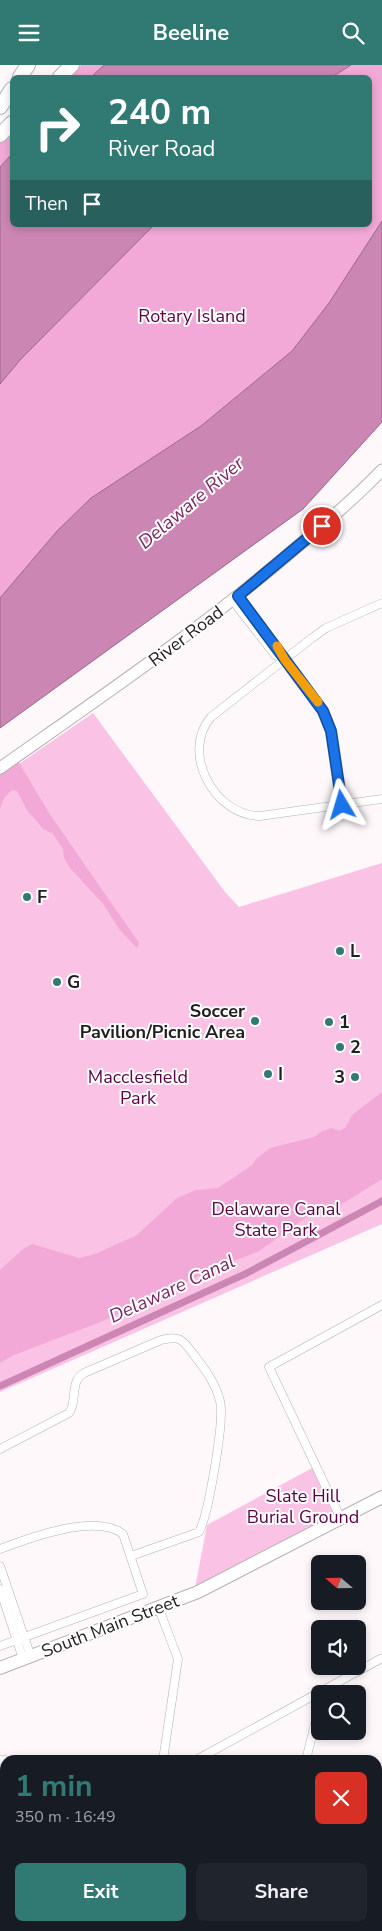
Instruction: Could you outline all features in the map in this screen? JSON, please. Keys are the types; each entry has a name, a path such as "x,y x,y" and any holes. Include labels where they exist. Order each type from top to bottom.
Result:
{"highway":[{"path":"62,75 72,65"},
{"path":"1,105 10,92"},
{"path":"0,135 10,125"}],"main road":[{"name":"River Road","path":"0,768 161,655 236,599 351,500 382,470"},
{"name":"South Main Street","path":"0,1668 159,1609 220,1582 382,1497"}],"street":[{"path":"236,599 276,655 285,660 317,701 327,721 334,745 342,805"},
{"path":"382,603 326,628 206,723 198,746 202,769 226,803 244,813 260,816 382,799"},
{"path":"341,1519 269,1367 382,1305"},
{"path":"0,1449 69,1413 74,1405 76,1384 84,1373 161,1340 173,1337 181,1340 212,1380 221,1403 222,1416 218,1447 203,1521 199,1532 196,1534 130,1557"},
{"path":"0,1549 70,1527 116,1529 123,1534 143,1594 0,1646"},
{"path":"0,1567 27,1658"},
{"path":"0,1589 21,1638"},
{"path":"159,1609 178,1659 163,1755"},
{"path":"335,1685 382,1658"},
{"path":"205,1755 311,1698"},
{"path":"307,1755 311,1740"}],"green space":[{"path":"81,65 104,65 93,75 70,75"},
{"name":"Rotary Island","path":"351,65 382,65 382,221 329,303 292,351 201,426 91,498 57,531 0,598 0,384 21,359 152,227 372,227 372,75 335,75"},
{"path":"10,133 10,156 0,167 0,143"},
{"name":"Macclesfield Park","path":"93,713 225,892 239,907 382,863 382,1224 0,1392 0,777"},
{"path":"18,761 51,816 139,943 137,948 119,929 104,905 70,868 64,858 63,849 53,834 43,829 27,810 17,791 12,790 4,798 0,809 0,773"},
{"name":"Delaware Canal State Park","path":"382,1092 382,1179 326,1214 307,1217 259,1251 216,1268 103,1321 14,1355 0,1363 0,1270 23,1249 32,1244 79,1258 95,1254 137,1235 177,1198 196,1190 218,1188 252,1165 257,1158 270,1148 314,1137 322,1131 332,1128 339,1131 345,1128 352,1115"},
{"name":"Slate Hill Burial Ground","path":"316,1466 341,1519 194,1594 207,1525"}],"water":[{"path":"104,65 351,65 335,75 93,75"},
{"path":"10,156 10,227 152,227 21,359 0,384 0,167"},
{"name":"Delaware River","path":"382,221 382,422 303,509 0,728 0,598 57,531 91,498 201,426 292,351 329,303"}],"waterway":[{"name":"Delaware Canal","path":"0,1386 247,1273 382,1201"}],"slow traffic":[{"path":"277,646 285,660 318,702"}],"place":[{"name":"F","path":"27,897"},
{"name":"L","path":"340,951"},
{"name":"G","path":"57,982"},
{"name":"Soccer Pavilion/Picnic Area","path":"255,1021"},
{"name":"1","path":"329,1022"},
{"name":"2","path":"340,1047"},
{"name":"I","path":"268,1074"},
{"name":"3","path":"355,1077"}],"route":[{"path":"322,526 238,596 281,651 285,660 323,711 334,745 342,805"}]}
